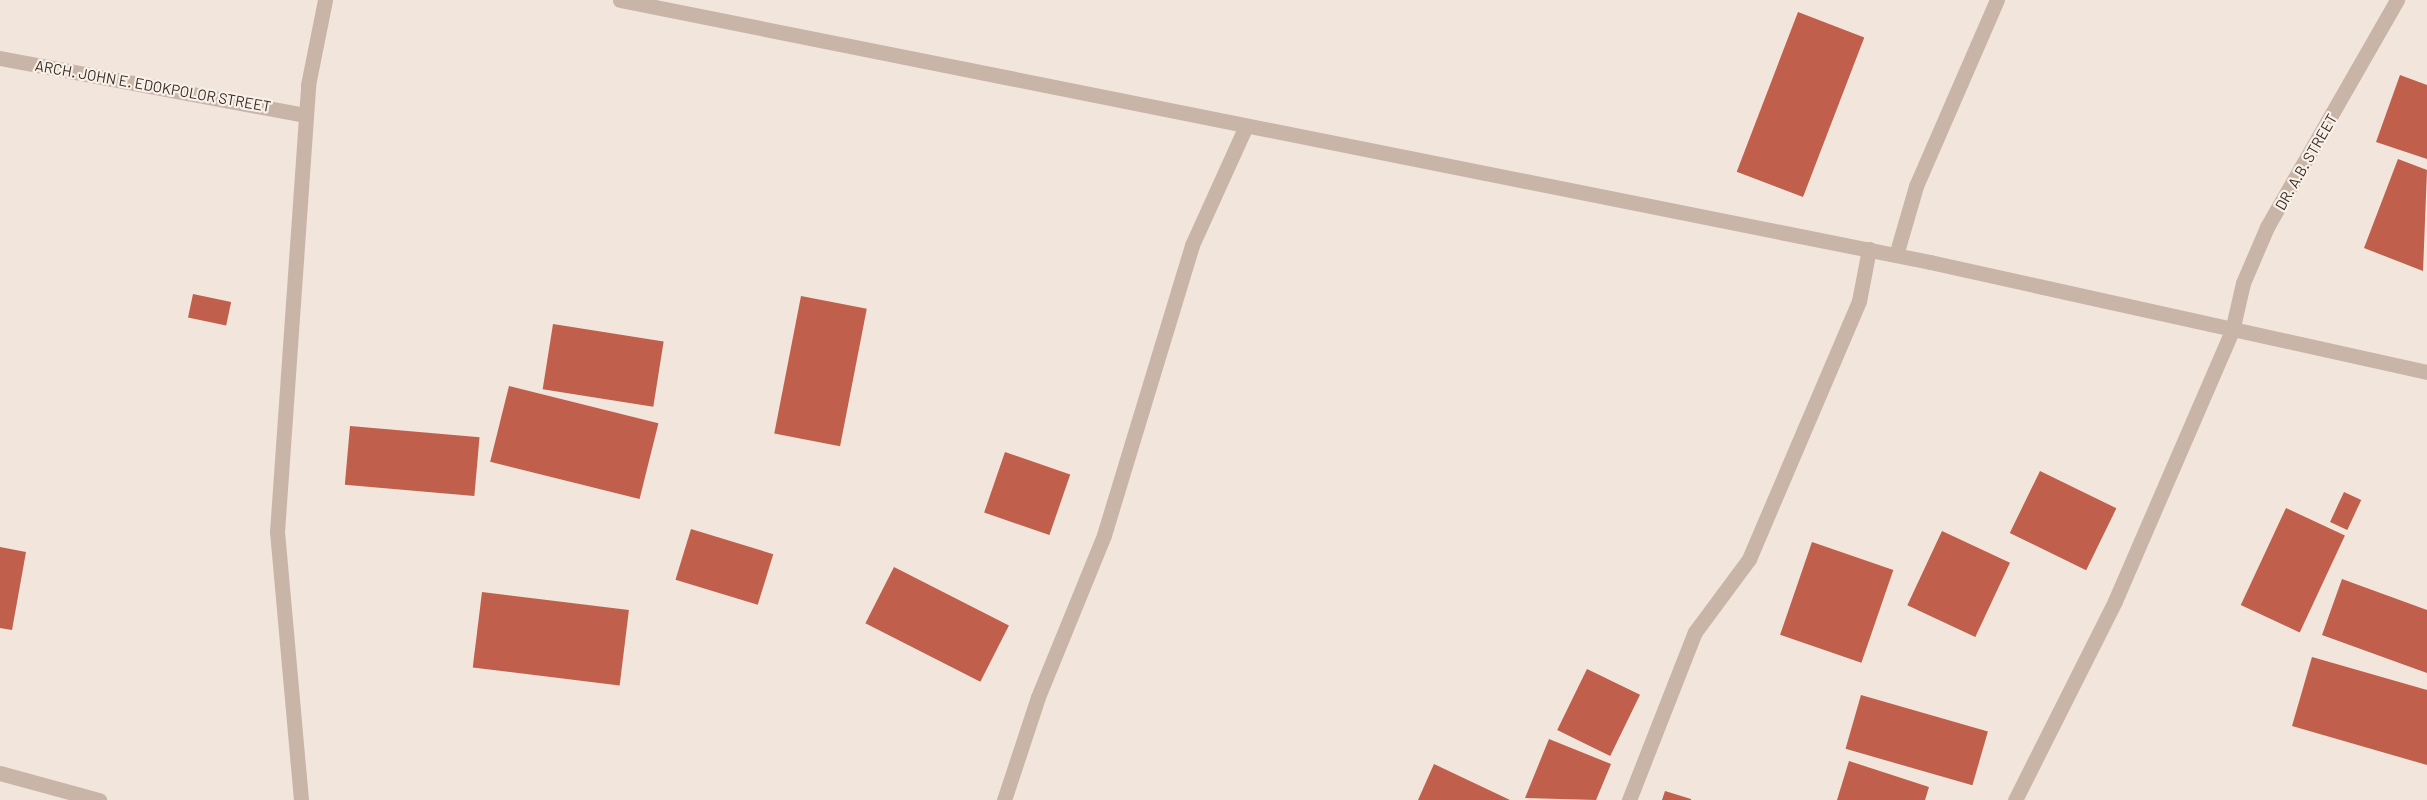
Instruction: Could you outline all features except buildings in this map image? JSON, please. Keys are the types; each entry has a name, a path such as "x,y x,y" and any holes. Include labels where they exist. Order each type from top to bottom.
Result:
{"street":[{"path":"301,800 277,532 306,115 325,0"},
{"path":"620,0 1869,249 2232,331 2427,372"},
{"path":"1896,255 1916,186 1997,0"},
{"name":"DR. A.B. STREET","path":"2014,800 2115,601 2232,331 2243,283 2267,227 2397,0"},
{"name":"ARCH. JOHN E. EDOKPOLOR STREET","path":"0,58 306,115"},
{"path":"1004,800 1038,697 1104,535 1192,245 1246,126"},
{"path":"1629,800 1695,632 1749,559 1859,301 1869,249"},
{"path":"0,773 99,800"}]}
